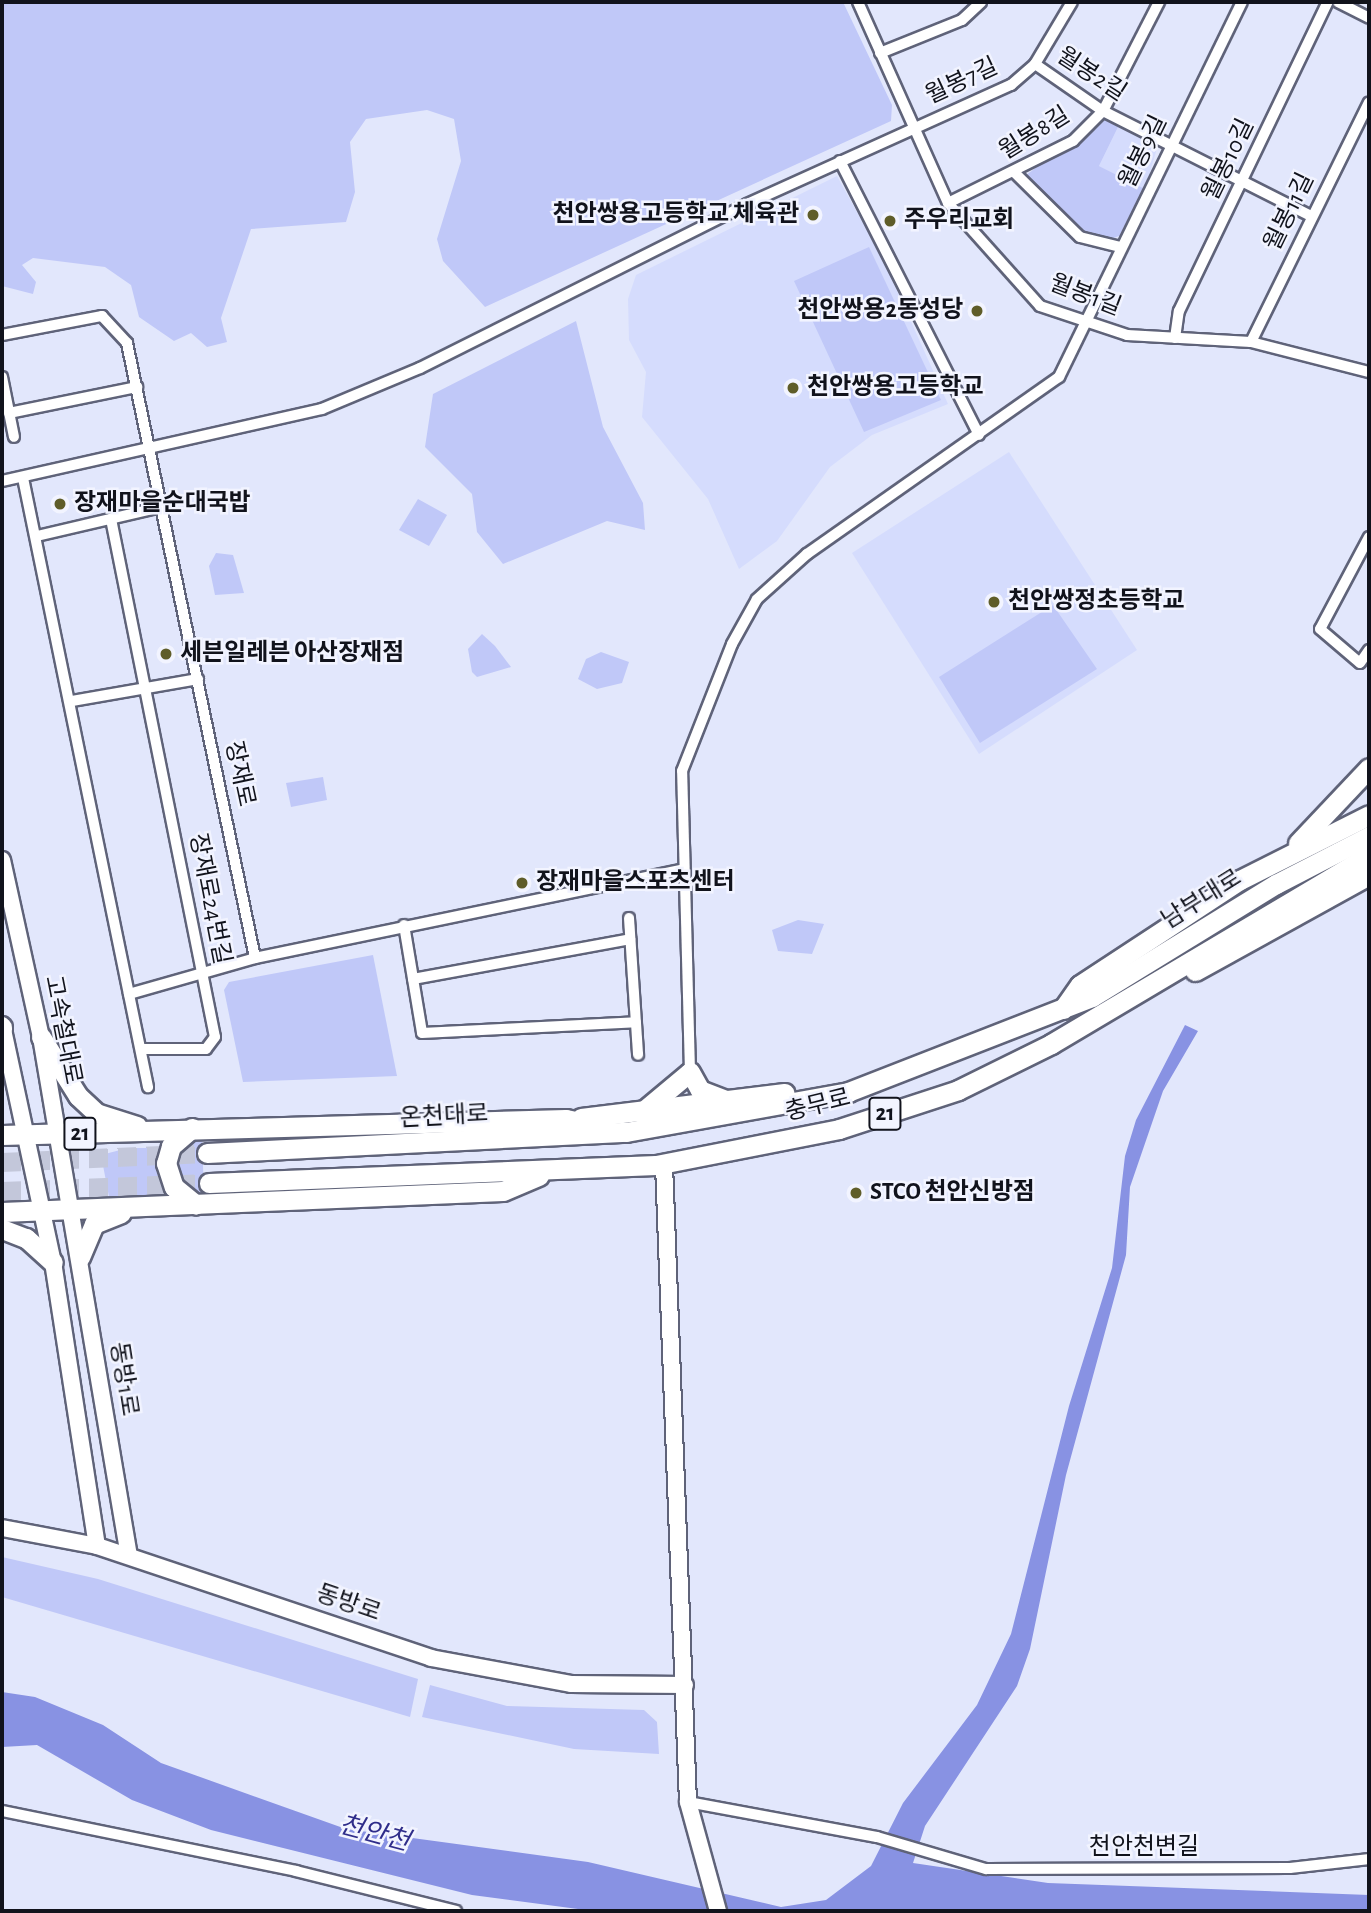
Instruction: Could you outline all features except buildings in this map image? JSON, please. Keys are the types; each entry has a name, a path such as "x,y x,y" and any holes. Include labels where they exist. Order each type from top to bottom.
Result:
{"highway":[{"path":"1292,849 1369,768"},
{"path":"1063,1010 1080,985 1292,849 1369,815"},
{"name":"남부대로","path":"1063,1010 1369,836"},
{"name":"남부대로","path":"1089,1020 1369,855"},
{"path":"1089,1020 1105,1023 1369,875"},
{"name":"충무로","path":"683,1126 848,1092 1063,1010"},
{"name":"충무로","path":"664,1164 839,1129 958,1090 1089,1020"},
{"path":"41,1037 78,1096 96,1113 158,1131"},
{"path":"641,1113 690,1072 700,1090 735,1101"},
{"path":"566,1119 848,1092"},
{"name":"21","path":"2,1135 566,1119 626,1132"},
{"name":"온천대로","path":"207,1153 626,1132 683,1126"},
{"path":"192,1128 172,1146 166,1163 174,1187 196,1205"},
{"name":"21","path":"209,1183 549,1171 664,1164"},
{"name":"21","path":"2,1212 503,1191 549,1171"},
{"path":"80,1257 94,1224 155,1206"},
{"path":"2,1229 26,1238 53,1262"}],"street":[{"name":"월봉1길","path":"858,2 948,203 1040,306 1090,325 1175,338 1251,342 1369,372"},
{"path":"880,53 950,26 981,2"},
{"name":"월봉7길","path":"150,449 322,409 420,368 840,161 1011,85 1035,64 1072,2"},
{"name":"월봉8길","path":"948,203 1015,173 1073,141 1103,111 1159,2"},
{"name":"월봉9길","path":"690,1072 682,771 757,599 817,546 1059,377 1090,325 1120,247 1242,2"},
{"name":"월봉10길","path":"1175,338 1180,311 1328,2"},
{"path":"1338,2 1369,18"},
{"name":"월봉2길","path":"1035,64 1103,111 1311,216"},
{"name":"월봉11길","path":"1251,342 1369,102"},
{"path":"840,161 979,435"},
{"path":"1015,173 1080,237 1120,247"},
{"name":"장재로","path":"2,335 102,316 127,343 255,958"},
{"path":"2,377 14,437"},
{"path":"9,413 137,387"},
{"path":"2,481 150,449"},
{"path":"23,478 72,701 148,1087"},
{"path":"37,536 162,507"},
{"name":"장재로24번길","path":"111,519 202,973 212,1048 141,1049"},
{"path":"1369,537 1320,629 1360,663 1369,650"},
{"path":"72,701 198,679"},
{"name":"고속철대로","path":"2,860 41,1037 72,1210"},
{"path":"129,994 255,958 683,869"},
{"path":"1333,893 1369,881"},
{"path":"629,918 638,1055"},
{"path":"404,925 422,1033 636,1022"},
{"path":"413,979 630,939"},
{"path":"2,1027 41,1209"},
{"path":"664,1164 689,1809 718,1911"},
{"name":"동방1로","path":"41,1209 53,1262 97,1545"},
{"name":"동방1로","path":"72,1210 129,1556"},
{"name":"동방로","path":"2,1528 97,1545 431,1658 571,1684 685,1685"},
{"name":"천안천변길","path":"689,1809 877,1837 920,1853 986,1869 1290,1868 1369,1859"},
{"path":"2,1811 296,1871 456,1911"}],"shaded area":[{"path":"2,2 843,2 892,105 891,121 485,307 443,261 437,239 461,161 454,119 427,110 366,119 350,142 355,192 346,222 251,229 221,318 227,342 207,347 191,333 174,341 139,317 131,285 105,267 33,258 22,265 36,282 33,294 2,286"},
{"path":"1103,116 1119,125 1099,166 1145,189 1122,235 1108,240 1082,233 1025,176"},
{"path":"1119,125 1158,145 1145,189 1099,166"},
{"name":"천안쌍용고등학교","path":"837,176 882,257 948,404 872,435 830,467 777,541 739,569 708,499 642,417 646,372 629,340 628,299 636,275"},
{"path":"869,247 941,400 864,432 794,281"},
{"path":"576,321 603,427 643,503 645,530 607,521 503,564 477,532 472,494 425,447 433,394"},
{"name":"천안쌍정초등학교","path":"1009,452 1137,650 979,754 852,553"},
{"path":"418,499 447,515 429,546 399,530"},
{"path":"216,553 233,555 244,593 215,595 209,566"},
{"path":"1053,605 1097,669 980,743 939,677"},
{"path":"482,634 511,667 477,677 472,672 468,649"},
{"path":"601,652 629,662 622,683 597,689 578,679 586,659"},
{"path":"323,777 327,800 291,807 286,783"},
{"path":"798,920 824,924 812,954 778,951 772,930"},
{"path":"373,955 397,1076 243,1082 224,990 229,982"},
{"path":"202,1135 204,1196 180,1184 175,1161 182,1144"},
{"path":"128,1148 162,1148 156,1168 169,1196 110,1202 101,1155"},
{"path":"2,1557 98,1579 418,1679 410,1717 2,1597"},
{"path":"430,1685 507,1706 644,1710 657,1722 659,1754 574,1749 422,1717"}],"water":[{"name":"천안천","path":"1185,1025 1198,1031 1163,1091 1130,1187 1126,1255 1066,1475 1030,1649 1017,1686 925,1826 913,1863 1048,1883 1369,1895 1369,1911 593,1911 472,1895 211,1830 132,1800 37,1745 2,1747 2,1692 35,1697 103,1725 161,1763 346,1829 588,1862 781,1907 826,1900 871,1866 903,1803 977,1705 1011,1634 1069,1406 1112,1268 1125,1156 1136,1120"}],"tunnel":[{"path":"2,1162 207,1153"},
{"path":"2,1191 209,1183"}],"place":[{"name":"천안쌍용고등학교 체육관","path":"813,215"},
{"name":"주우리교회","path":"890,221"},
{"name":"천안쌍용2동성당","path":"977,311"},
{"name":"천안쌍용고등학교","path":"793,388"},
{"name":"장재마을순대국밥","path":"60,504"},
{"name":"천안쌍정초등학교","path":"994,602"},
{"name":"세븐일레븐 아산장재점","path":"166,654"},
{"name":"장재마을스포츠센터","path":"522,883"},
{"name":"STCO 천안신방점","path":"856,1193"}]}
